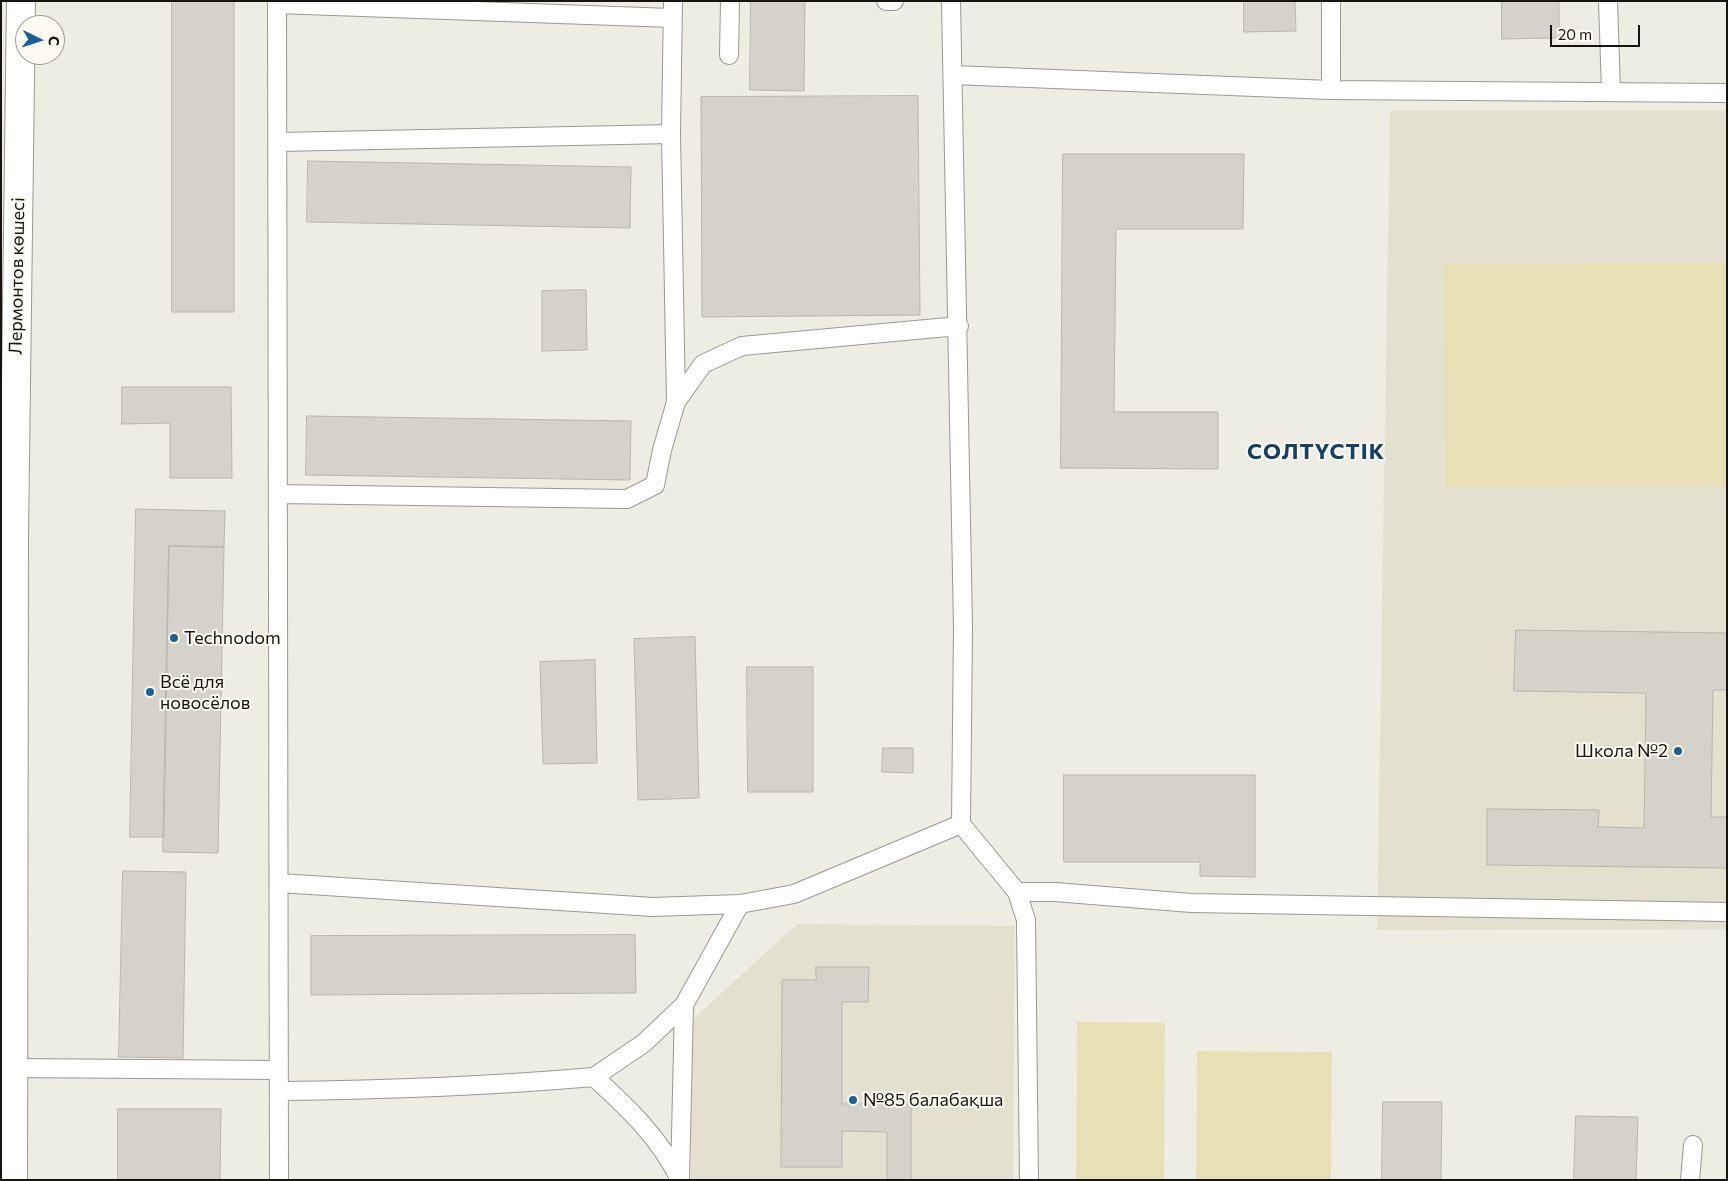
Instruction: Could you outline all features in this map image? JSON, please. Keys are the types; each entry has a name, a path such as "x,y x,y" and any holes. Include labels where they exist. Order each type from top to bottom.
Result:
{"main road":[{"name":"Лермонтов көшесі","path":"13,1180 13,1068 8,861 8,536 21,1"}],"lane":[{"path":"729,55 730,1"},
{"path":"886,1 894,1"},
{"path":"951,1 959,326 963,627 961,824 1017,892 1026,920 1029,1180"},
{"path":"1331,1 1331,90"},
{"path":"1608,1 1610,92"},
{"path":"278,494 627,499 655,485 662,450 676,402 671,134 673,9 277,3 279,1180"},
{"path":"953,75 1331,90 1727,93"},
{"path":"278,142 671,134"},
{"path":"676,402 703,364 742,346 959,326"},
{"path":"279,883 653,907 740,904 794,894 961,824"},
{"path":"1017,892 1055,892 1191,903 1727,912"},
{"path":"279,1091 394,1090 485,1086 594,1077 644,1043 684,1004 740,904"},
{"path":"680,1179 684,1004"},
{"path":"13,1068 279,1070"},
{"path":"594,1077 632,1113 657,1143 680,1179"},
{"path":"1690,1180 1693,1145"}],"shaded area":[{"path":"1390,111 1727,111 1727,929 1377,930"},
{"path":"1727,263 1727,485 1446,486 1444,264"},
{"name":"№85 балабақша","path":"797,924 1015,926 1013,1180 691,1180 692,1020"},
{"path":"1077,1022 1165,1023 1164,1180 1076,1180"},
{"path":"1197,1051 1332,1052 1331,1180 1196,1180"}],"building":[{"path":"172,1 234,1 234,312 172,312"},
{"path":"751,1 805,1 804,91 750,90"},
{"path":"1244,1 1295,1 1296,31 1244,32"},
{"path":"1502,1 1559,1 1559,38 1502,39"},
{"path":"918,96 920,315 702,317 701,97"},
{"path":"1063,154 1244,154 1243,229 1116,229 1114,412 1218,412 1218,469 1061,468"},
{"path":"308,161 631,167 630,228 307,222"},
{"path":"586,290 587,350 542,351 542,291"},
{"path":"122,387 231,387 232,478 170,478 170,423 122,424"},
{"path":"307,416 631,421 630,480 306,475"},
{"name":"Всё для новосёлов","path":"136,509 225,511 224,547 169,546 164,837 130,837"},
{"path":"169,546 224,547 218,853 163,852"},
{"name":"Школа №2","path":"1516,630 1727,633 1727,690 1713,690 1711,817 1727,817 1727,868 1487,865 1487,809 1599,810 1598,827 1644,828 1646,693 1514,691"},
{"path":"695,637 699,798 638,800 634,639"},
{"path":"595,660 597,763 543,764 540,662"},
{"path":"747,667 813,667 813,792 748,792"},
{"path":"883,748 913,748 913,773 882,772"},
{"path":"1064,775 1255,775 1255,877 1200,876 1200,862 1064,862"},
{"path":"123,871 186,872 183,1058 119,1057"},
{"path":"635,935 636,993 311,995 311,936"},
{"path":"816,967 869,967 868,1002 842,1002 842,1104 911,1104 911,1180 887,1180 887,1132 842,1131 842,1167 781,1167 782,980 816,980"},
{"path":"1383,1102 1442,1102 1441,1180 1382,1180"},
{"path":"118,1109 221,1109 220,1180 118,1180"},
{"path":"1576,1116 1638,1117 1636,1180 1574,1180"}],"place":[{"name":"Technodom","path":"174,638"},
{"name":"Всё для новосёлов","path":"150,692"},
{"name":"Школа №2","path":"1678,751"},
{"name":"№85 балабақша","path":"853,1100"}],"district":[{"name":"СОЛТҮСТІК","path":"1316,452"}]}
